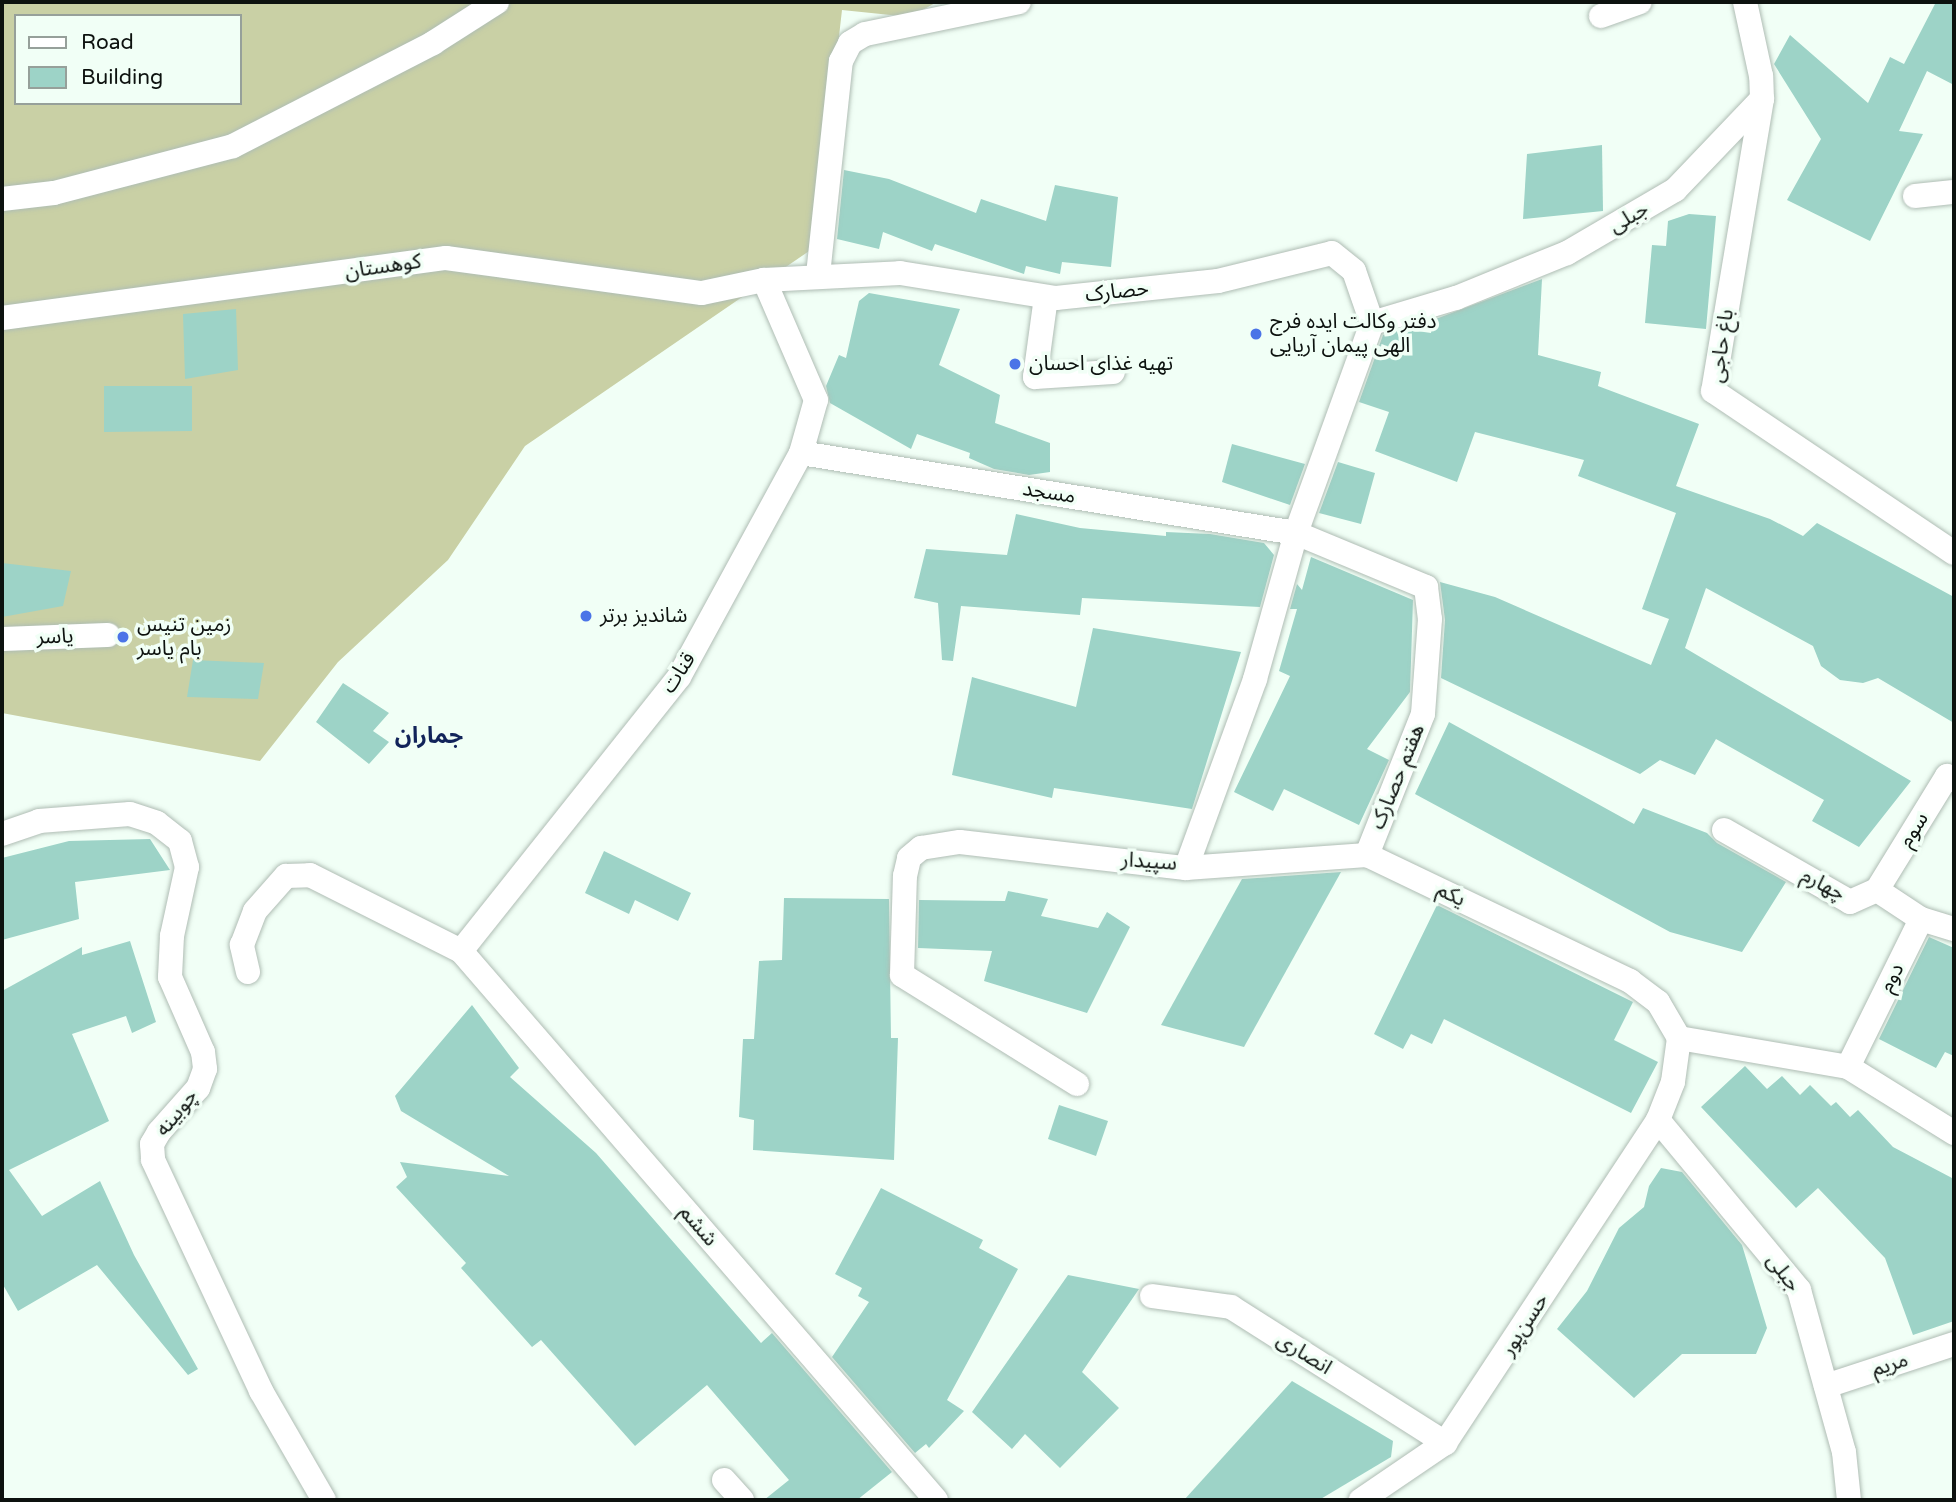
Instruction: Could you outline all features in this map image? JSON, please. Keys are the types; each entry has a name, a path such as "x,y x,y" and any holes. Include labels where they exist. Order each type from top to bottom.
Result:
{"street":[{"path":"2,199 54,193 233,146 433,43 497,2"},
{"path":"818,275 841,61 850,43 865,34 1018,2"},
{"path":"1601,16 1640,2"},
{"path":"1745,2 1762,99"},
{"name":"جبلی","path":"1372,323 1456,298 1567,254 1675,190 1762,99"},
{"name":"باغ حاجی","path":"1762,99 1713,391 1954,553"},
{"path":"1915,196 1954,192"},
{"name":"حصارک","path":"818,275 900,273 1046,297 1218,281 1332,253 1354,271 1372,323"},
{"name":"کوهستان","path":"2,318 446,258 702,293 764,280 818,275"},
{"name":"قنات","path":"461,951 679,677 802,453 816,400 764,280"},
{"path":"1046,297 1035,377 1113,372"},
{"name":"سپیدار","path":"1077,1084 902,975 909,859 921,848 960,842 1185,868 1255,679 1296,533 1372,323"},
{"name":"مسجد","path":"802,453 1296,533"},
{"name":"هفتم حصارک","path":"1296,533 1426,587 1430,619 1423,714 1367,855"},
{"name":"یاسر","path":"2,639 108,635"},
{"name":"سوم","path":"1877,890 1947,776 1954,780"},
{"name":"چوبینه","path":"2,834 39,821 130,814 157,822 180,841 187,867 172,936 170,977 203,1052 205,1069 198,1088 159,1132 152,1144 153,1160 261,1391 324,1500"},
{"name":"چهارم","path":"1724,830 1850,902 1877,890 1921,919"},
{"name":"یکم","path":"1185,868 1367,855 1630,981 1658,1002 1679,1038"},
{"path":"248,972 242,945 255,911 286,876 310,875 461,951"},
{"path":"1921,919 1954,929"},
{"name":"دوم","path":"1847,1067 1921,919"},
{"name":"ششم","path":"461,951 936,1500"},
{"path":"1657,1120 1673,1082 1679,1038 1847,1067 1954,1133"},
{"name":"جبلی","path":"1657,1120 1800,1290 1844,1452 1849,1500"},
{"name":"حسن‌پور","path":"1361,1500 1445,1443 1657,1120"},
{"name":"انصاری","path":"1152,1296 1231,1307 1445,1443"},
{"name":"مریم","path":"1826,1386 1954,1344"},
{"path":"724,1480 742,1500"}],"green space":[{"path":"2,2 937,2 910,17 842,10 815,247 525,446 448,560 338,662 260,761 2,713"}],"building":[{"path":"1936,2 1954,2 1954,85 1927,71 1899,131 1923,134 1870,241 1787,200 1821,139 1774,64 1790,35 1868,103 1890,57 1904,64"},
{"path":"1602,145 1603,211 1523,219 1527,154"},
{"path":"844,170 889,179 976,213 981,199 1046,221 1055,185 1118,197 1111,267 1062,262 1060,274 1026,266 1024,274 935,244 932,251 883,232 879,249 837,239"},
{"path":"1689,214 1716,216 1706,329 1645,323 1652,245 1666,246 1668,221"},
{"path":"1542,279 1538,355 1601,372 1598,386 1699,424 1676,486 1770,519 1803,536 1817,523 1954,597 1954,723 1878,678 1863,683 1840,680 1821,666 1813,646 1706,588 1685,648 1911,781 1859,847 1812,821 1824,800 1716,739 1695,775 1660,760 1640,774 1441,678 1445,620 1440,582 1495,597 1651,665 1669,619 1642,609 1676,513 1578,476 1584,460 1475,432 1457,482 1375,451 1389,412 1359,402 1383,335 1403,329 1431,333 1433,320"},
{"path":"869,293 960,309 939,365 1000,395 995,423 1050,443 1050,472 1029,475 994,469 969,458 970,453 917,434 911,449 830,403 826,386 839,355 846,358 859,301"},
{"path":"236,309 238,370 185,379 183,314"},
{"path":"104,386 192,386 192,431 104,432"},
{"path":"1232,444 1305,464 1290,505 1222,482"},
{"path":"1338,462 1375,473 1361,524 1319,513"},
{"path":"1016,514 1080,528 1166,536 1166,532 1210,534 1264,543 1274,555 1260,607 1082,598 1080,615 961,606 953,661 942,660 938,603 914,598 926,549 1007,555"},
{"path":"1311,557 1413,600 1410,692 1367,749 1389,760 1359,825 1284,789 1273,811 1234,792 1290,676 1279,671 1297,609 1290,609 1297,584 1302,590"},
{"path":"2,563 71,571 63,606 2,617"},
{"path":"1093,628 1241,652 1192,809 1054,788 1052,798 952,775 972,677 1076,707"},
{"path":"193,660 264,663 258,699 187,697"},
{"path":"343,683 389,713 373,731 389,742 369,764 316,722"},
{"path":"1449,722 1634,824 1643,808 1707,833 1717,843 1786,882 1742,952 1670,932 1415,794"},
{"path":"150,839 170,870 75,882 79,919 2,940 2,858 69,841"},
{"path":"604,851 691,893 678,921 635,900 629,914 585,893"},
{"path":"1341,872 1244,1047 1161,1025 1242,879"},
{"path":"1008,891 1048,899 1041,916 1098,928 1107,912 1130,927 1087,1013 984,981 992,951 918,948 919,900 1005,901"},
{"path":"784,898 889,899 891,1038 898,1038 894,1160 753,1150 754,1120 739,1117 743,1039 754,1039 759,961 782,960"},
{"path":"1437,905 1633,1002 1614,1040 1658,1062 1631,1113 1444,1019 1432,1044 1411,1034 1403,1049 1374,1034"},
{"path":"1929,937 1954,948 1954,1056 1945,1052 1936,1068 1879,1039"},
{"path":"130,941 156,1022 132,1033 126,1016 72,1034 109,1121 9,1170 42,1216 100,1181 134,1255 198,1369 188,1375 97,1265 18,1311 2,1283 2,991 82,947 82,955"},
{"path":"472,1005 519,1068 510,1077 596,1153 761,1343 772,1333 892,1472 857,1500 764,1500 789,1480 707,1385 635,1446 541,1340 532,1347 461,1268 466,1263 396,1187 407,1177 400,1162 509,1176 401,1111 395,1096"},
{"path":"1745,1066 1767,1089 1782,1076 1800,1095 1810,1085 1831,1106 1836,1102 1850,1117 1858,1110 1893,1147 1952,1178 1954,1321 1913,1335 1885,1258 1818,1188 1796,1208 1701,1107"},
{"path":"1059,1105 1108,1121 1096,1156 1048,1139"},
{"path":"1661,1168 1682,1172 1742,1245 1767,1328 1756,1354 1682,1354 1634,1398 1557,1329 1587,1291 1619,1228 1644,1207 1649,1186"},
{"path":"881,1188 983,1240 979,1248 1018,1269 947,1400 964,1411 929,1448 926,1444 915,1453 832,1357 869,1302 858,1296 862,1288 835,1274"},
{"path":"1068,1275 1139,1289 1082,1372 1119,1408 1060,1468 1025,1434 1012,1449 972,1412"},
{"path":"1292,1381 1393,1441 1391,1457 1319,1500 1184,1500"}],"place":[{"name":"دفتر وکالت ایده فرج الهی پیمان آریایی","path":"1256,334"},
{"name":"تهیه غذای احسان","path":"1015,364"},
{"name":"شاندیز برتر","path":"586,616"},
{"name":"زمین تنیس بام یاسر","path":"123,637"}],"district":[{"name":"جماران","path":"429,736"}]}
